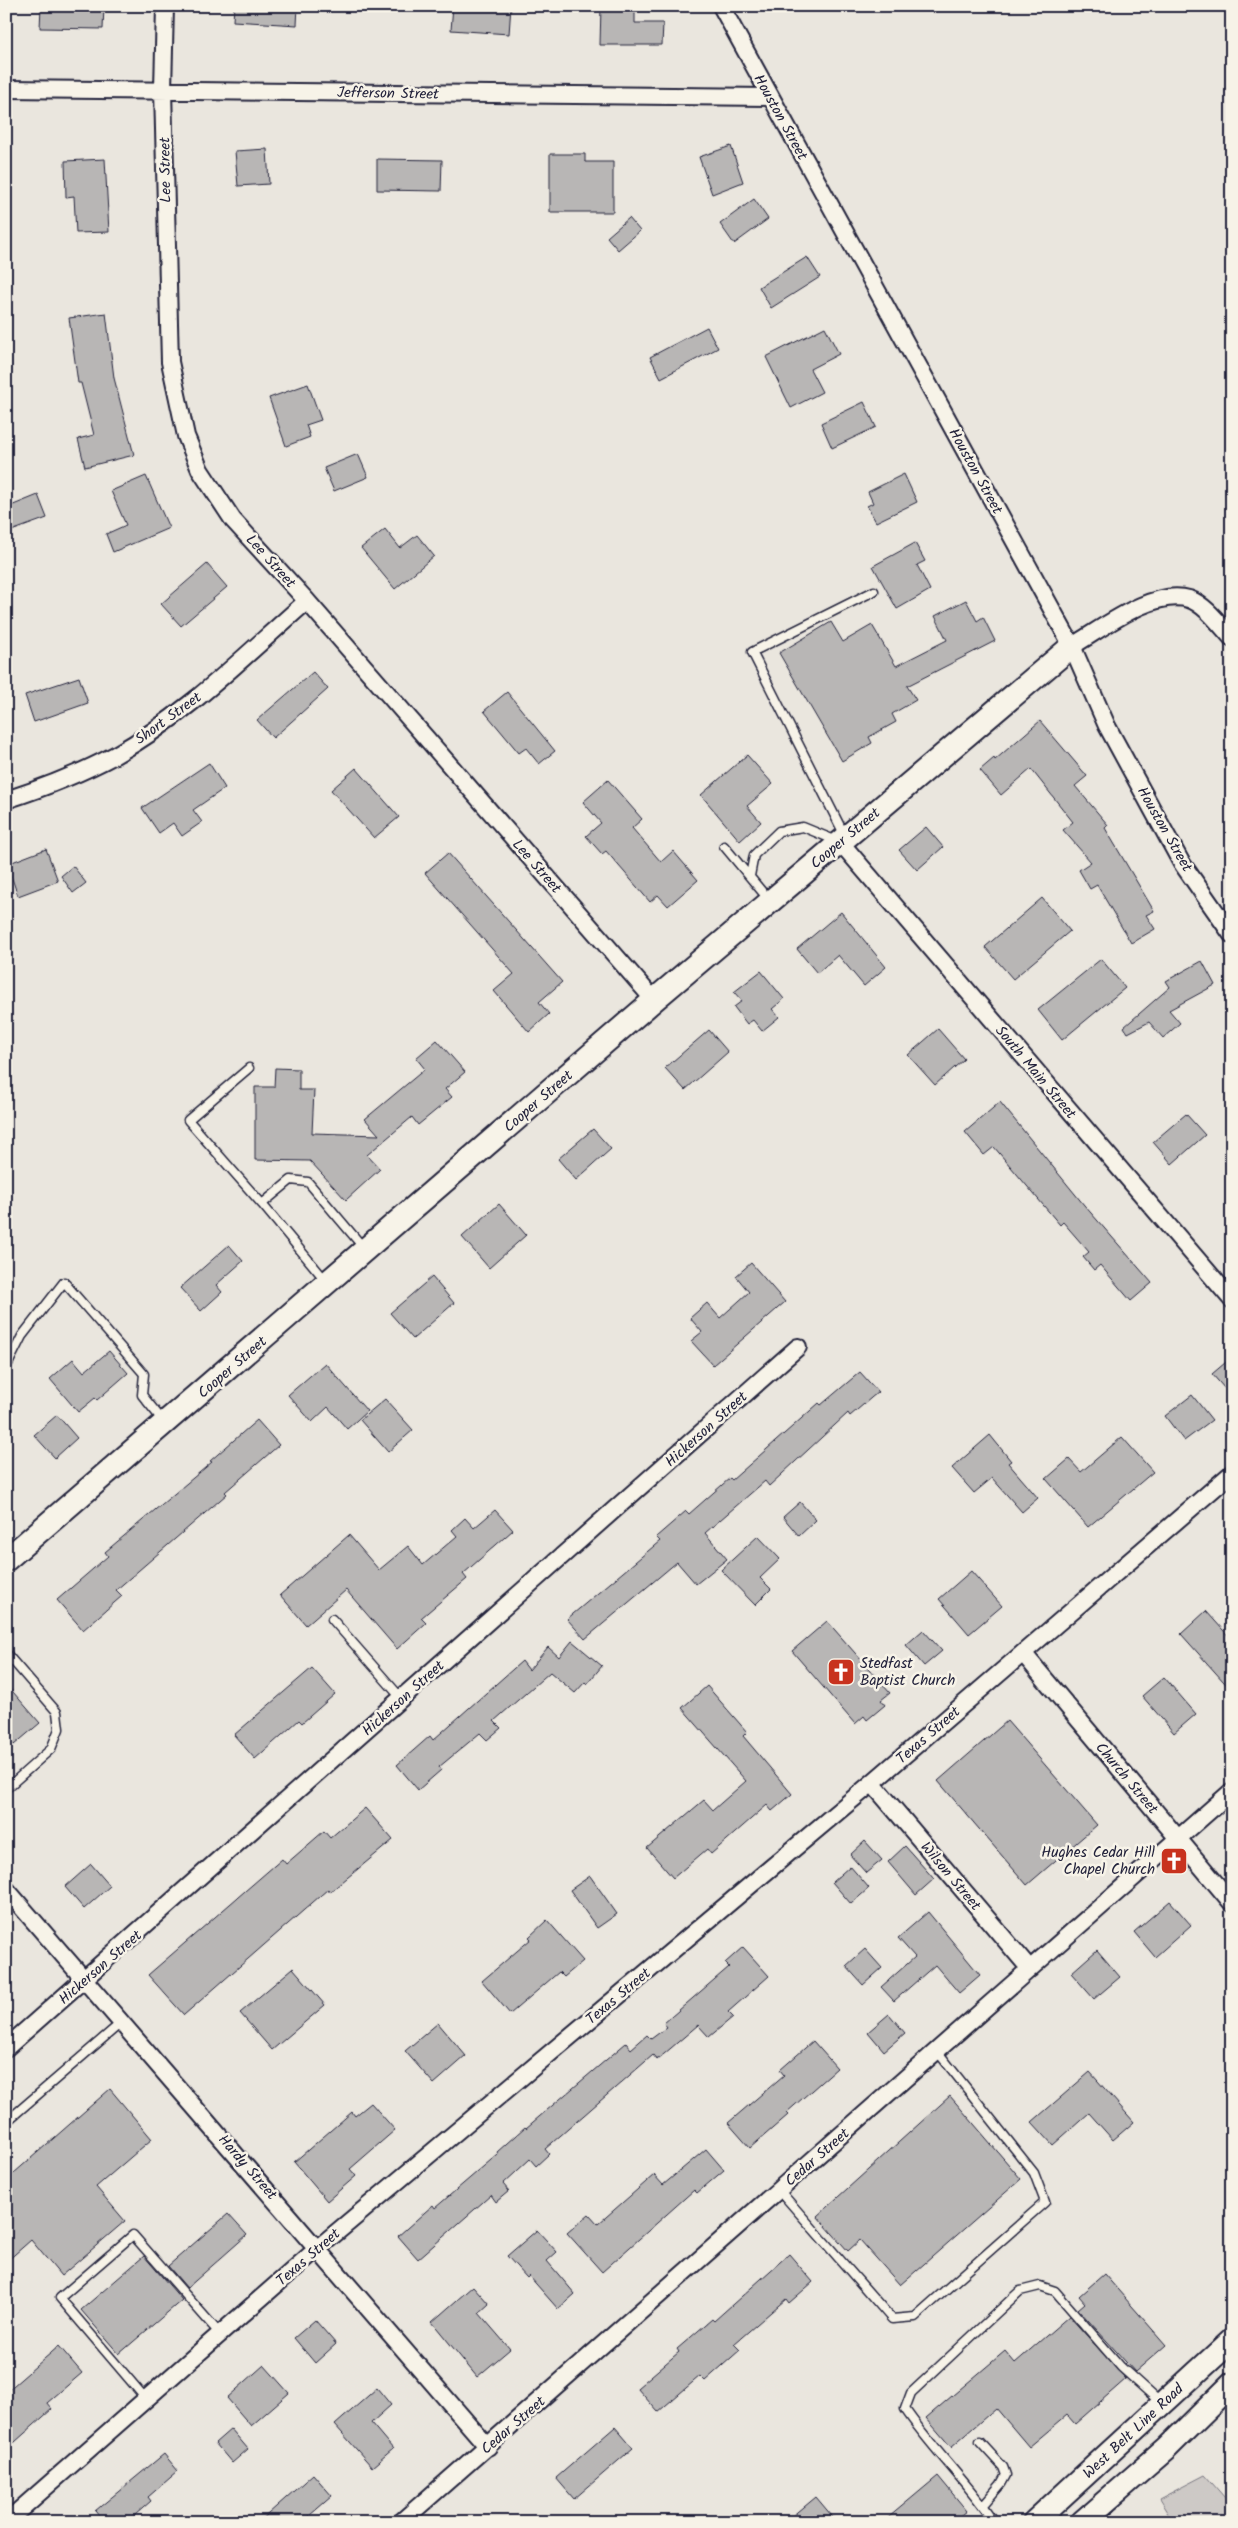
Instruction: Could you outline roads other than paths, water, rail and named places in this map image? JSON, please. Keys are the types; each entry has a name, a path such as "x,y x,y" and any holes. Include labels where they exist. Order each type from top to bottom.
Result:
{"street":[{"name":"Lee Street","path":"165,6 163,90 170,362 186,436 200,470 233,520 307,601 654,1000"},
{"name":"Houston Street","path":"721,6 1072,646 1107,726 1181,862 1232,936"},
{"name":"Jefferson Street","path":"6,89 770,97"},
{"path":"1072,646 1151,600 1168,598 1189,599 1208,612 1232,638"},
{"name":"Short Street","path":"6,800 44,788 86,769 138,740 193,701 307,601"},
{"name":"Cooper Street","path":"6,1560 166,1424 654,1000 1072,646"},
{"name":"South Main Street","path":"843,840 1232,1300"},
{"name":"Hickerson Street","path":"6,2048 798,1347"},
{"name":"Texas Street","path":"6,2522 318,2248 872,1783 1232,1473"},
{"name":"Church Street","path":"1023,1653 1177,1840 1232,1903"},
{"name":"Wilson Street","path":"872,1783 1030,1969"},
{"name":"Cedar Street","path":"401,2522 1232,1791"},
{"name":"Hardy Street","path":"6,1889 488,2447"},
{"name":"West Belt Line Road","path":"1034,2522 1232,2340"},
{"path":"1082,2522 1166,2449 1232,2384"}],"lane":[{"path":"843,840 752,652 874,591"},
{"path":"750,876 754,855 779,831 803,827 843,840"},
{"path":"724,846 770,901"},
{"path":"249,1068 188,1120 328,1283"},
{"path":"262,1204 290,1180 308,1182 366,1251"},
{"path":"6,1368 22,1336 64,1282 144,1374 142,1395 166,1424"},
{"path":"332,1619 402,1699"},
{"path":"6,1653 57,1712 58,1729 51,1748 6,1789"},
{"path":"6,2122 122,2022"},
{"path":"779,2190 892,2319 915,2317 922,2311 1045,2202 1034,2173 937,2051"},
{"path":"146,2399 60,2298 133,2235 220,2334"},
{"path":"994,2522 983,2504 917,2427 906,2409 911,2393 1020,2291 1040,2286 1055,2291 1120,2366 1162,2404"},
{"path":"980,2442 1003,2467 1006,2475 1001,2484 983,2504"}],"place":[{"name":"Stedfast Baptist Church","path":"841,1672"},
{"name":"Hughes Cedar Hill Chapel Church","path":"1174,1861"}]}
